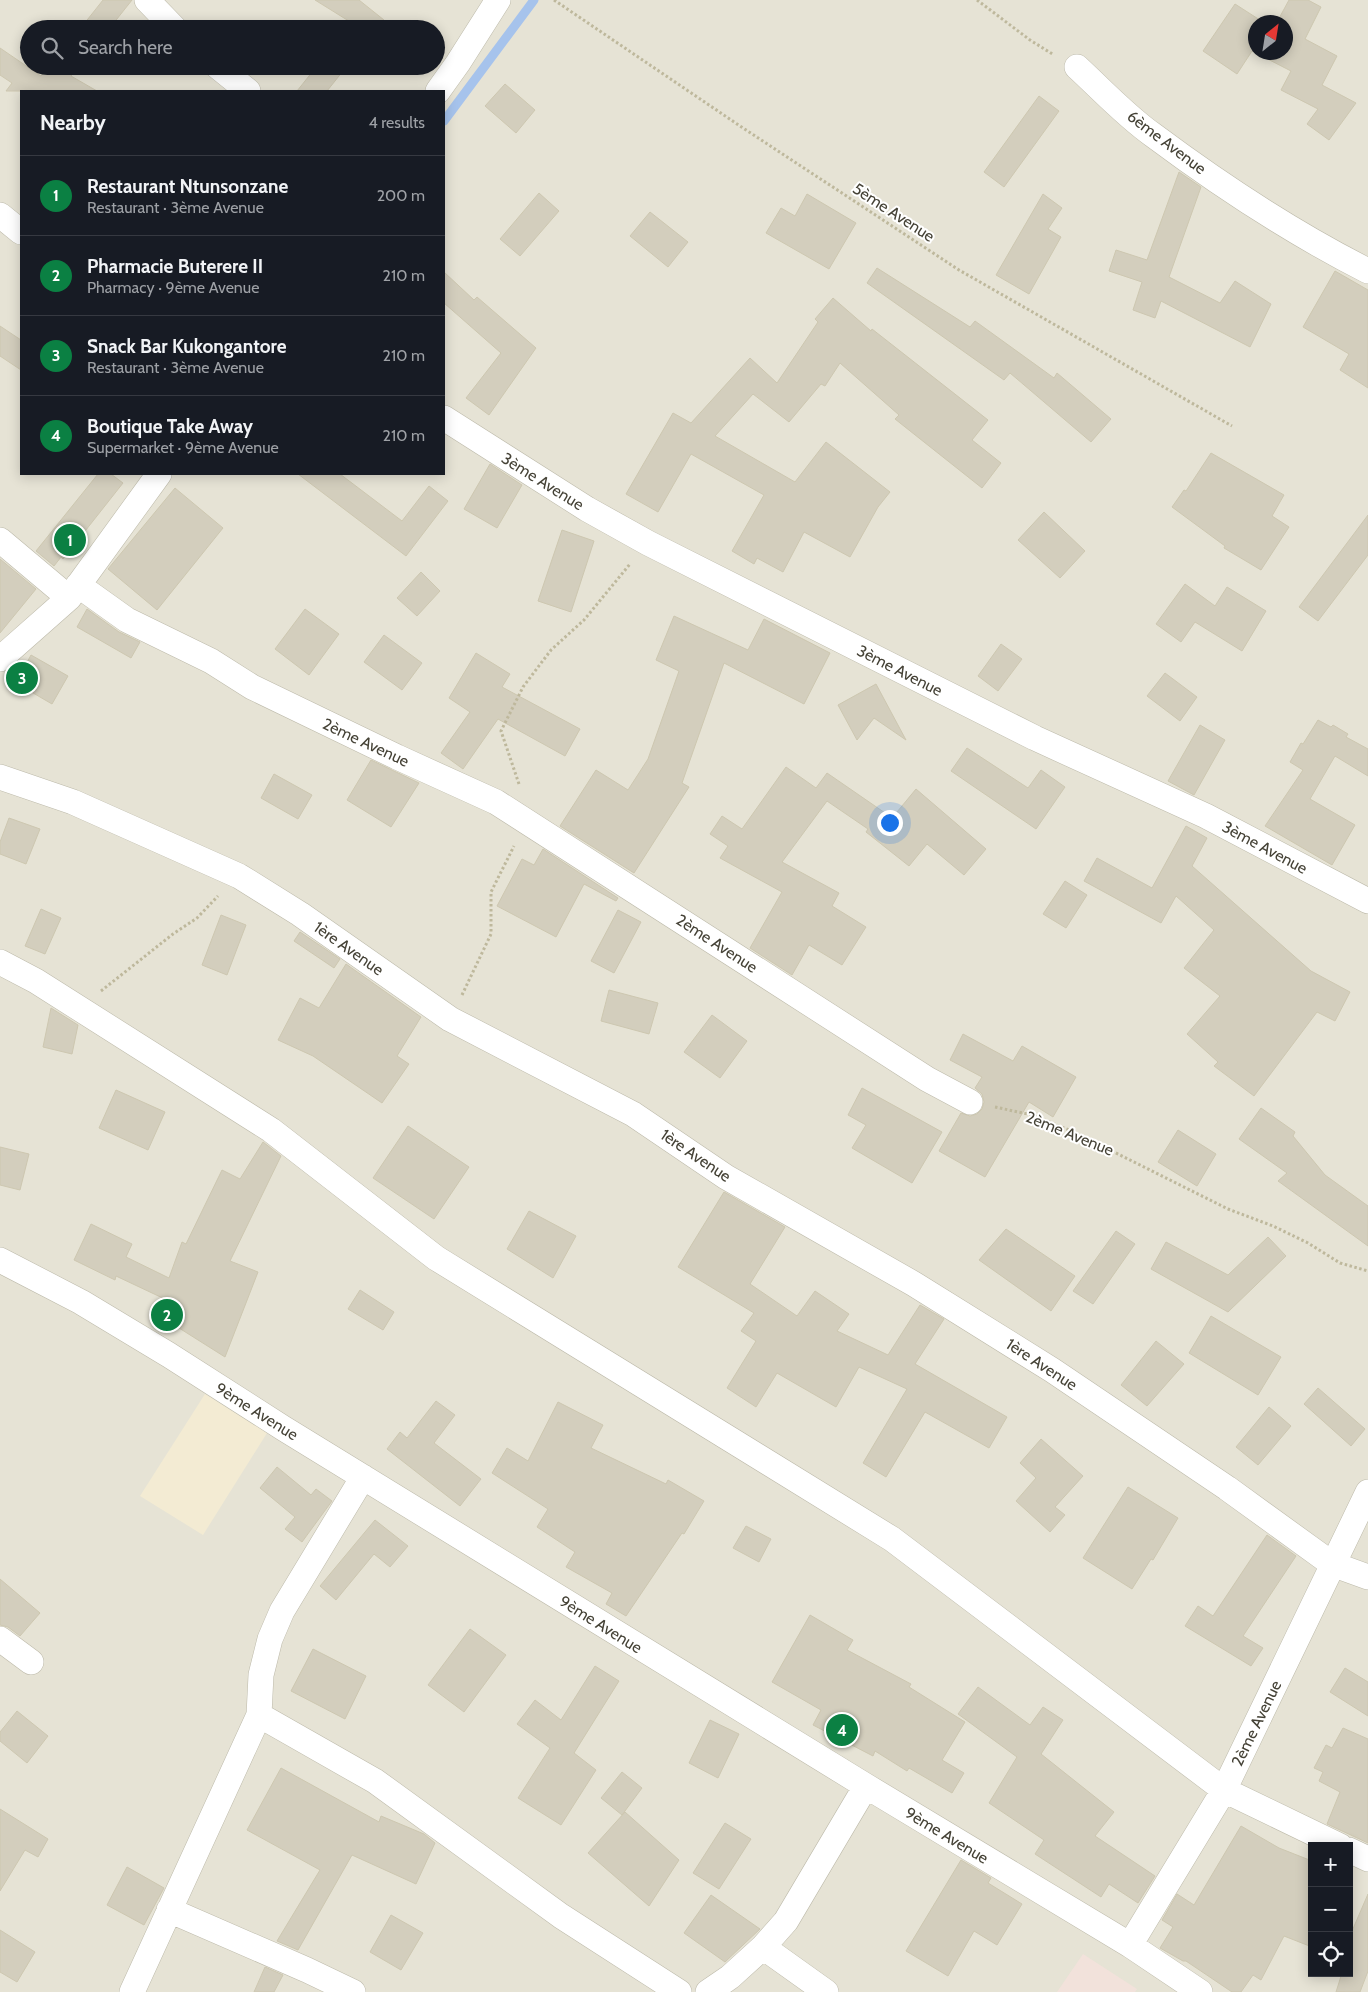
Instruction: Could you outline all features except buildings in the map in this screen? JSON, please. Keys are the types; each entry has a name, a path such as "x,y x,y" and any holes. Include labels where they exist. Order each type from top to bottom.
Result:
{"street":[{"path":"147,0 166,20"},
{"path":"439,90 498,0"},
{"name":"6ème Avenue","path":"1076,67 1152,134 1294,229 1368,271"},
{"path":"228,75 247,90"},
{"path":"0,215 20,231"},
{"name":"3ème Avenue","path":"445,419 587,509 648,543 1035,738 1206,816 1368,901"},
{"path":"0,659 73,591 158,475"},
{"name":"2ème Avenue","path":"0,540 73,591 211,661 252,687 397,758 496,802 927,1078 970,1102"},
{"name":"1ère Avenue","path":"0,777 73,802 238,876 300,914 450,1019 633,1114 726,1177 922,1289 1068,1380 1226,1488 1332,1564 1368,1577"},
{"path":"0,962 80,1008 271,1130 436,1258 892,1539 1224,1790 1332,1842"},
{"name":"9ème Avenue","path":"0,1260 81,1302 866,1786 1130,1945 1200,1992"},
{"path":"132,1992 259,1715 261,1675 270,1640 282,1611 363,1477"},
{"name":"2ème Avenue","path":"1130,1945 1224,1790 1368,1492"},
{"path":"0,1639 31,1662"},
{"path":"259,1715 375,1781 561,1916 679,1992"},
{"path":"708,1992 730,1977 763,1947 786,1921 866,1786"},
{"path":"1353,1852 1368,1859"},
{"path":"169,1910 353,1992"},
{"path":"763,1947 826,1992"}],"path":[{"name":"5ème Avenue","path":"554,0 740,126 959,270 1232,426"},
{"path":"977,0 1030,40 1076,67"},
{"path":"450,1019 491,934 491,892 520,836 520,785 501,731 523,687 551,650 584,620 648,543"},
{"path":"80,1008 173,934 197,918 238,876"},
{"name":"2ème Avenue","path":"970,1102 1032,1115 1074,1132 1228,1209 1273,1226 1308,1243 1340,1263 1368,1271"}],"shaded area":[{"path":"0,0 1368,0 1368,1992 0,1992"},
{"path":"205,1394 267,1433 203,1535 140,1496"},
{"path":"1083,1954 1137,1989 1135,1992 1057,1992"}],"waterway":[{"path":"445,120 534,0"}],"place":[{"name":"Restaurant Ntunsonzane","path":"70,540"},
{"name":"Snack Bar Kukongantore","path":"22,678"},
{"name":"Pharmacie Buterere II","path":"167,1315"},
{"name":"Boutique Take Away","path":"842,1730"}]}
